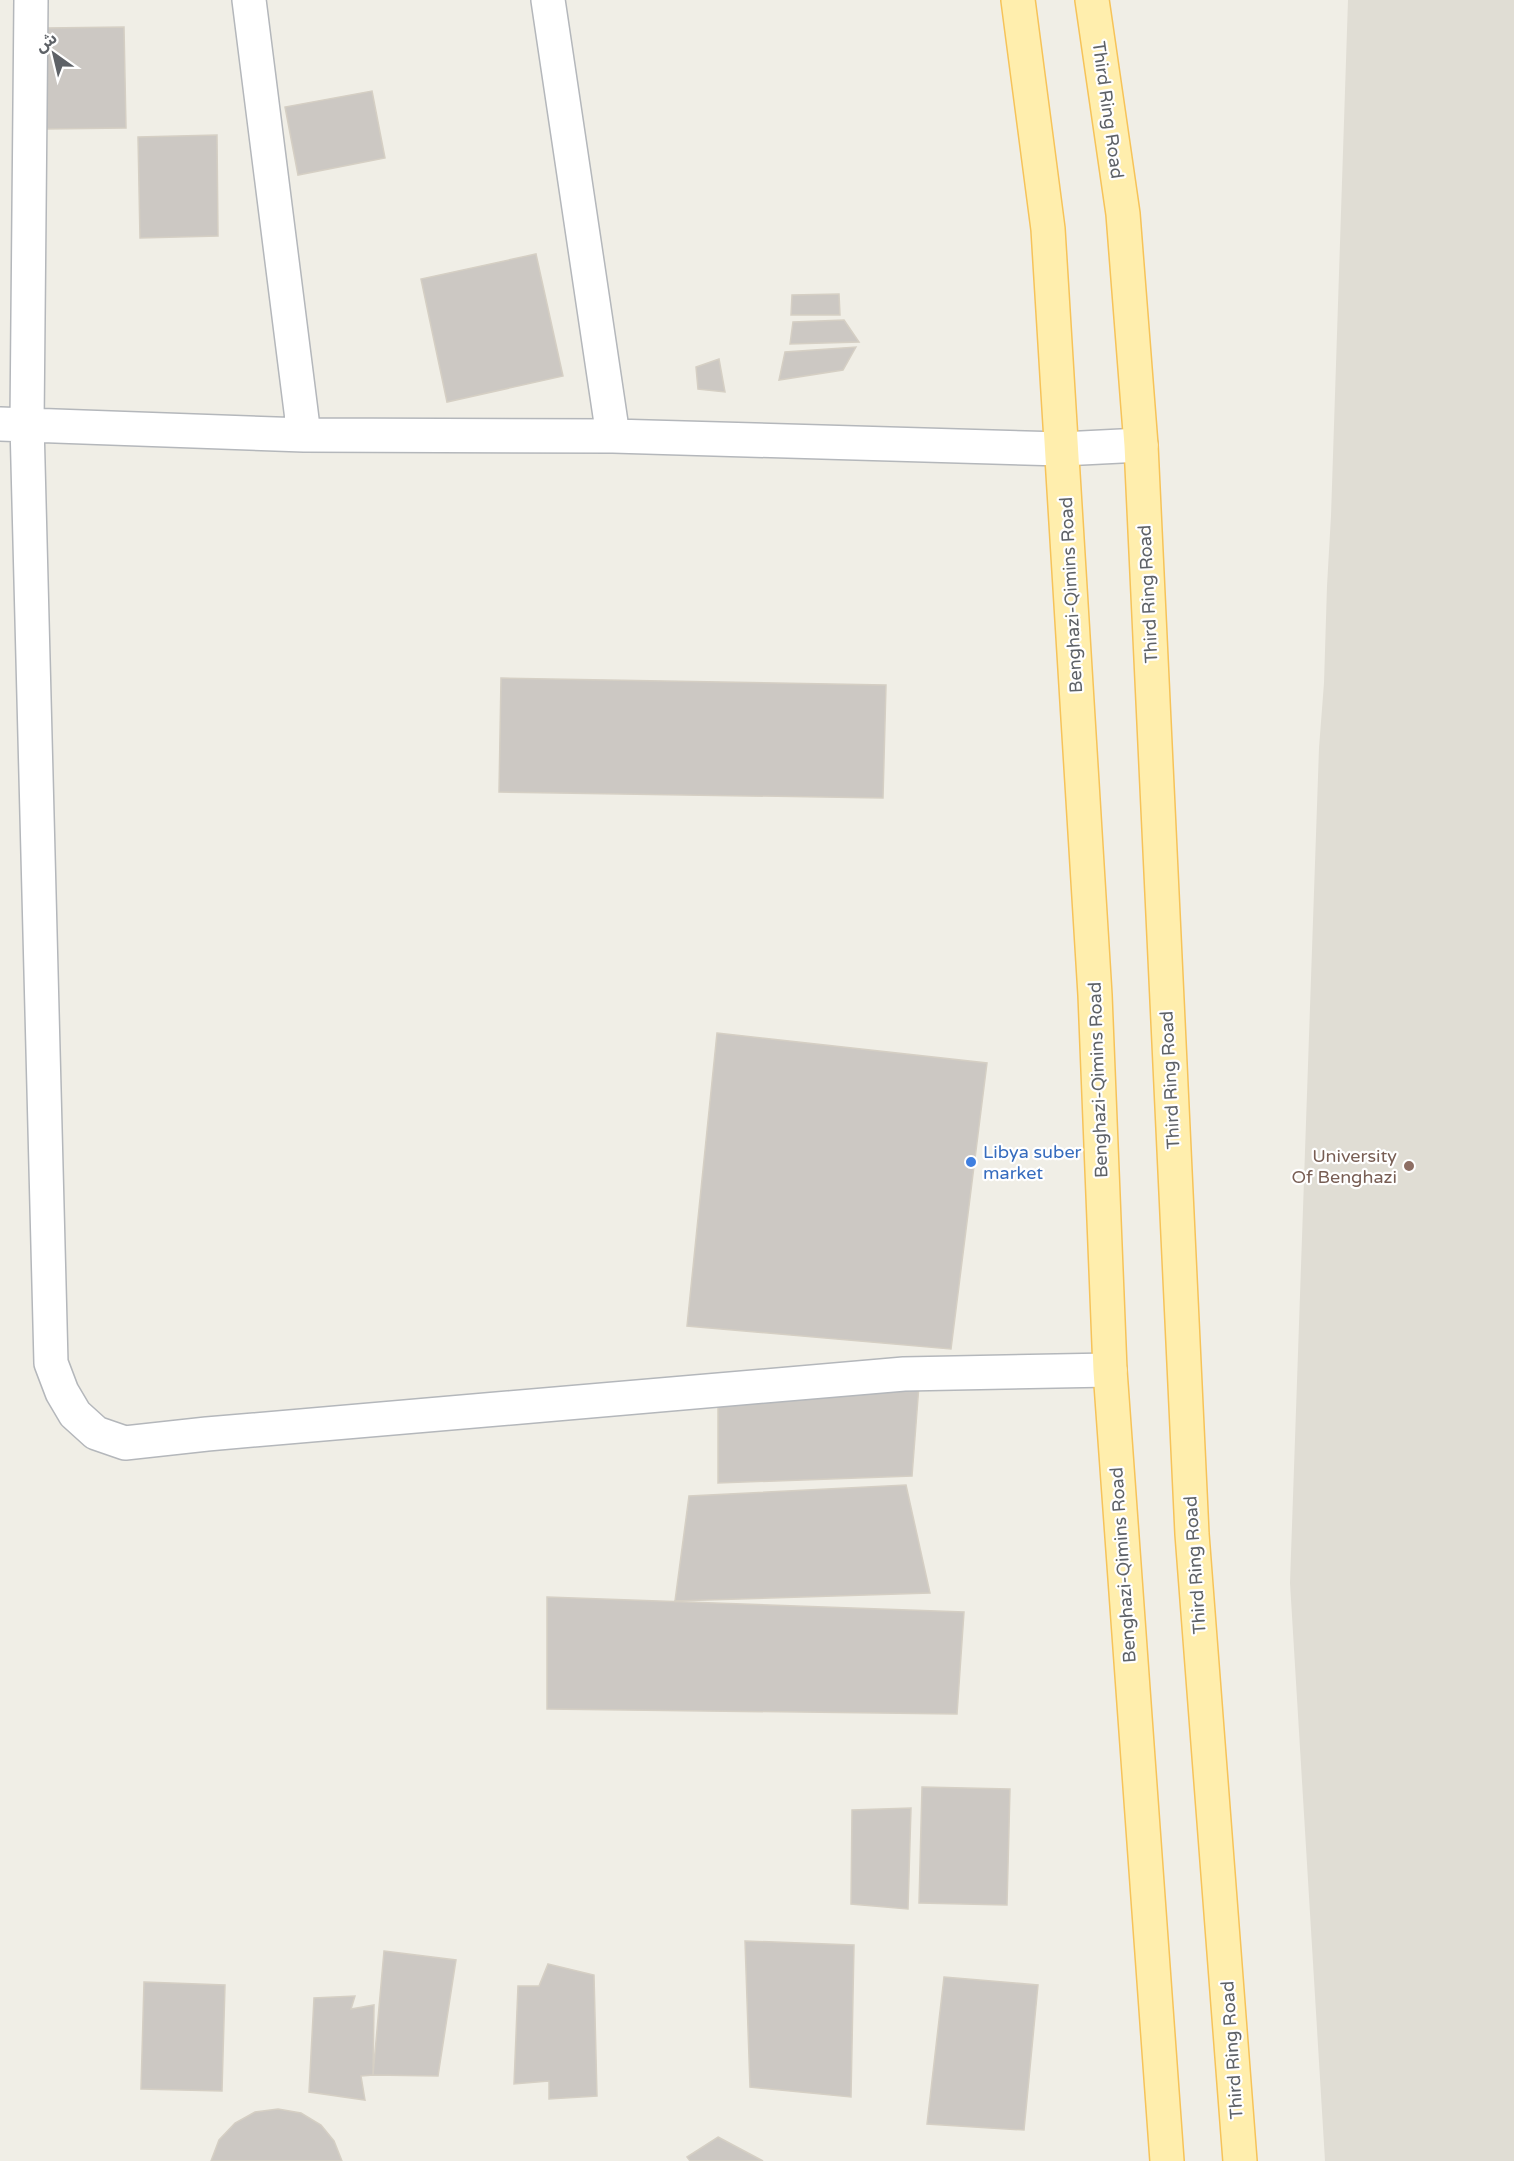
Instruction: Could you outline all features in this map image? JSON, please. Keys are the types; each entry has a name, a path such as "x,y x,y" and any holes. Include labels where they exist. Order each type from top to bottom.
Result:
{"main road":[{"name":"Benghazi-Qimins Road","path":"1018,0 1048,229 1095,995 1110,1370 1167,2161"},
{"name":"Third Ring Road","path":"1092,0 1123,214 1141,445 1191,1534 1240,2161"}],"street":[{"path":"31,0 13,424 51,1363 62,1392 75,1414 96,1433 125,1443 904,1374 1110,1370"},
{"path":"249,0 304,435"},
{"path":"548,0 613,436"},
{"path":"13,424 304,435 613,436 1062,449 1141,445"}],"shaded area":[{"name":"University Of Benghazi","path":"1348,0 1514,0 1514,2161 1325,2161 1290,1583 1319,748 1331,516"}],"building":[{"path":"124,27 126,128 46,129 45,28"},
{"path":"372,91 385,158 298,175 285,107"},
{"path":"217,135 218,236 140,238 138,137"},
{"path":"536,254 563,376 447,402 421,279"},
{"path":"839,294 840,315 791,315 792,295"},
{"path":"844,320 859,342 790,344 793,322"},
{"path":"856,347 843,370 779,380 785,352"},
{"path":"719,359 725,392 698,389 696,367"},
{"path":"501,678 886,685 883,798 499,792"},
{"path":"717,1033 987,1063 951,1349 687,1326"},
{"path":"919,1385 912,1476 718,1483 718,1400"},
{"path":"906,1485 930,1593 675,1601 689,1496"},
{"path":"547,1597 964,1612 957,1714 547,1709"},
{"path":"922,1787 1010,1789 1007,1905 919,1903"},
{"path":"911,1808 908,1909 851,1904 852,1810"},
{"path":"745,1941 854,1945 851,2097 750,2087"},
{"path":"384,1951 456,1960 438,2076 373,2075"},
{"path":"548,1964 594,1975 597,2096 549,2099 549,2081 514,2084 518,1986 539,1986"},
{"path":"944,1977 1038,1985 1024,2130 927,2124"},
{"path":"144,1982 225,1985 222,2091 141,2089"},
{"path":"355,1996 351,2009 374,2005 373,2075 361,2076 365,2100 309,2092 314,1998"},
{"path":"278,2109 301,2113 321,2125 334,2141 342,2161 211,2161 219,2140 235,2123 255,2112"},
{"path":"718,2137 763,2161 690,2161 687,2157"}],"place":[{"name":"Libya suber market","path":"971,1162"},
{"name":"University Of Benghazi","path":"1409,1166"}]}
